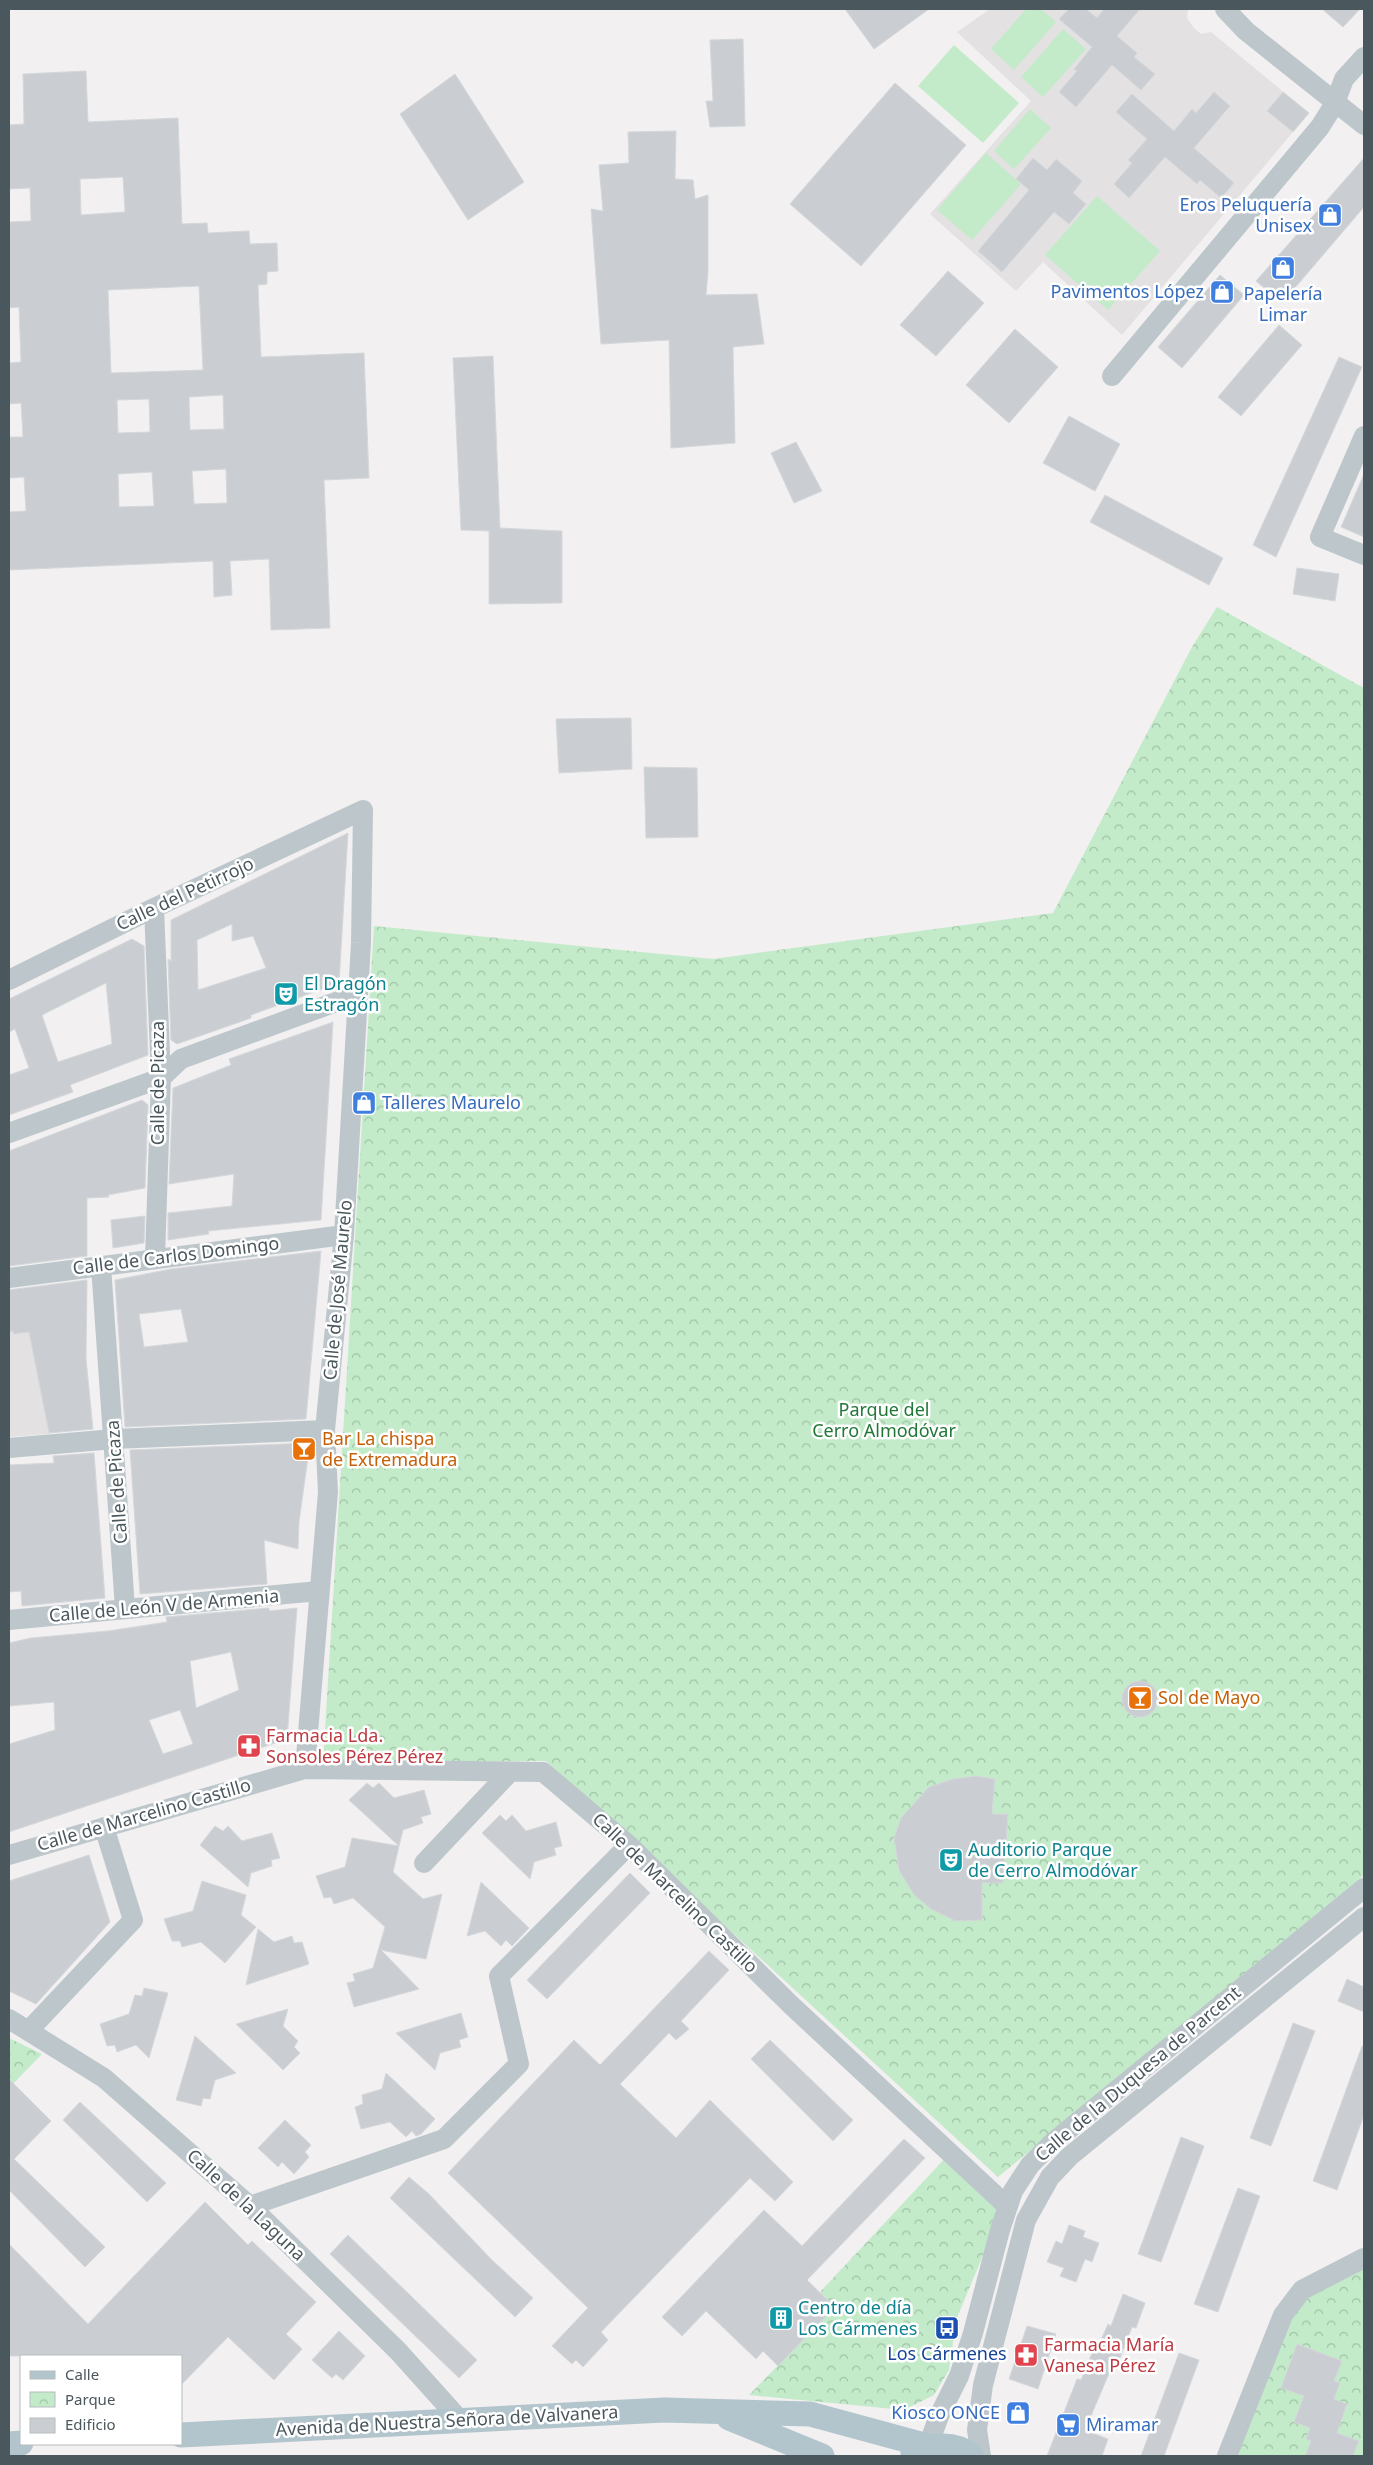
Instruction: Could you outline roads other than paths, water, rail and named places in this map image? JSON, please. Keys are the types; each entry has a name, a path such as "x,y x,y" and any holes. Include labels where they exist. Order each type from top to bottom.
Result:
{"main road":[{"name":"Avenida de Nuestra Señora de Valvanera","path":"182,2435 459,2419 664,2410 713,2411 810,2414 917,2451 948,2446 972,2456"},
{"name":"Avenida de Nuestra Señora de Valvanera","path":"713,2411 822,2456"}],"street":[{"path":"1225,9 1246,31 1364,125"},
{"path":"1112,376 1320,127 1334,103 1344,79 1364,57"},
{"path":"1364,436 1320,536 1364,554"},
{"name":"Calle del Petirrojo","path":"9,980 154,908 363,810"},
{"name":"Calle de José Maurelo","path":"305,1769 328,1492 325,1430 344,1235 358,994 363,810"},
{"name":"Calle de Picaza","path":"154,908 161,1078 155,1258"},
{"path":"9,1133 161,1078 181,1059 358,994"},
{"name":"Calle de Carlos Domingo","path":"9,1278 344,1235"},
{"name":"Calle de Picaza","path":"102,1266 125,1608"},
{"path":"9,1448 114,1439 325,1430"},
{"name":"Calle de León V de Armenia","path":"9,1620 125,1608 319,1592"},
{"name":"Calle de Marcelino Castillo","path":"9,1855 305,1769 543,1772 629,1844 791,2004 1007,2206"},
{"path":"424,1863 510,1772"},
{"path":"30,2030 133,1920 104,1827"},
{"path":"250,2206 444,2139 519,2064 499,1976 629,1844"},
{"name":"Calle de la Duquesa de Parcent","path":"917,2451 939,2416 959,2376 973,2333 1012,2191 1030,2165 1052,2142 1364,1888"},
{"name":"Calle de la Duquesa de Parcent","path":"981,2456 977,2430 988,2365 1026,2220 1050,2176 1070,2156 1364,1917"},
{"name":"Calle de la Laguna","path":"9,2019 30,2030 104,2078 250,2206 398,2351 459,2419"},
{"path":"1227,2456 1283,2315 1302,2290 1364,2258"}],"place":[{"name":"Eros Peluquería Unisex","path":"1330,215"},
{"name":"Papelería Limar","path":"1283,268"},
{"name":"Pavimentos López","path":"1222,292"},
{"name":"El Dragón Estragón","path":"286,994"},
{"name":"Talleres Maurelo","path":"364,1103"},
{"name":"Bar La chispa de Extremadura","path":"304,1449"},
{"name":"Sol de Mayo","path":"1140,1698"},
{"name":"Farmacia Lda. Sonsoles Pérez Pérez","path":"249,1746"},
{"name":"Auditorio Parque de Cerro Almodóvar","path":"951,1860"},
{"name":"Centro de día Los Cármenes","path":"781,2318"},
{"name":"Los Cármenes","path":"947,2328"},
{"name":"Farmacia María Vanesa Pérez","path":"1026,2355"},
{"name":"Kiosco ONCE","path":"1018,2413"},
{"name":"Miramar","path":"1068,2425"}],"park label":[{"name":"Parque del Cerro Almodóvar","path":"884,1420"}]}
